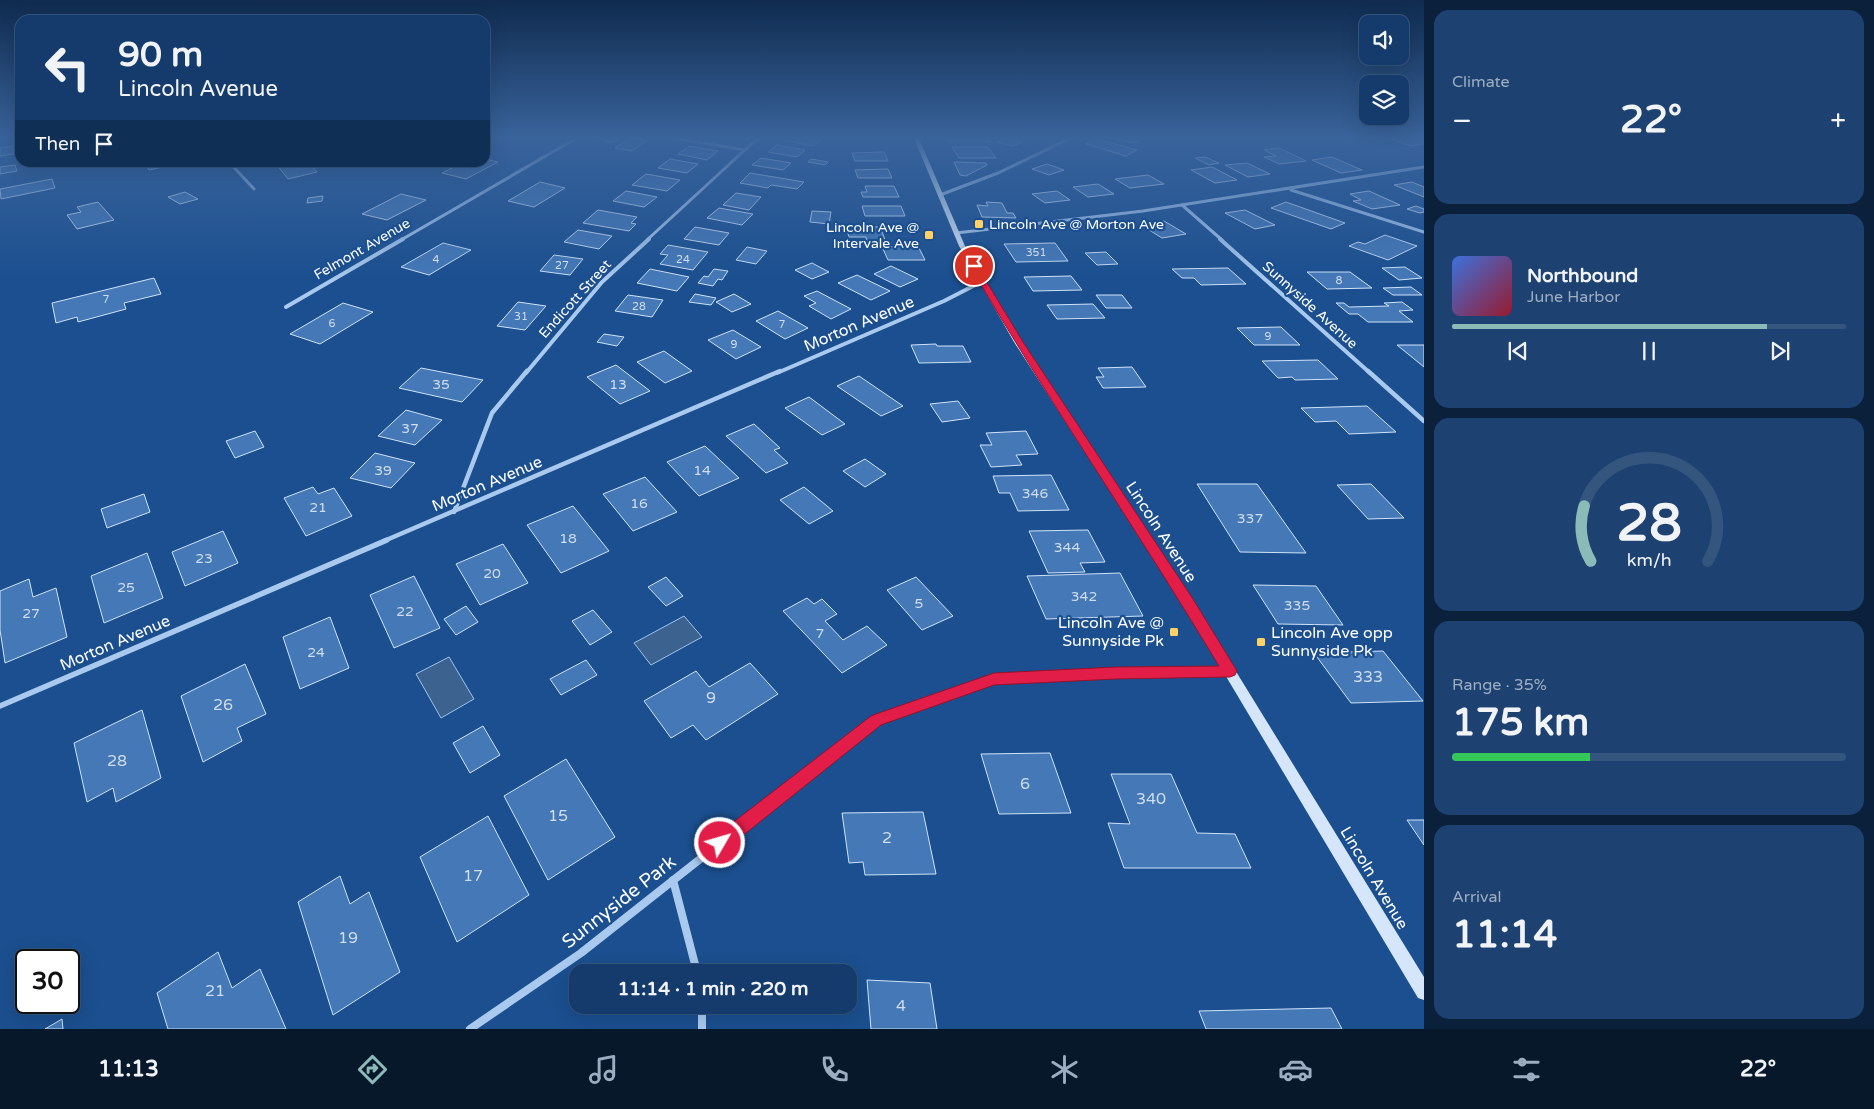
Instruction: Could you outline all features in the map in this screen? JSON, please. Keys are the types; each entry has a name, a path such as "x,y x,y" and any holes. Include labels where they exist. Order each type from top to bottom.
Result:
{"main road":[{"name":"Lincoln Avenue","path":"935,184 956,233 1018,342 1188,603 1424,992"}],"street":[{"path":"249,184 254,189"},
{"name":"Felmont Avenue","path":"286,307 497,184"},
{"name":"Endicott Street","path":"454,512 492,413 602,282 708,184"},
{"path":"940,195 969,184"},
{"path":"956,233 1182,205 1319,184"},
{"path":"1288,189 1424,232"},
{"name":"Sunnyside Avenue","path":"1182,205 1424,421"},
{"name":"Morton Avenue","path":"0,706 944,301 983,281"},
{"name":"Sunnyside Park","path":"470,1029 581,952 876,720 994,679 1116,673 1230,671"},
{"path":"673,880 695,964"},
{"path":"702,1014 702,1029"}],"water":[{"path":"684,616 702,637 651,665 634,643"},
{"path":"449,657 474,699 441,718 416,674"}],"building":[{"path":"26,184 54,184 55,188 1,199 0,189"},
{"path":"537,184 548,184 565,188 534,207 508,201"},
{"path":"633,184 675,184 667,191 632,185"},
{"path":"746,184 802,184 797,189 771,185 768,188"},
{"path":"1098,184 1114,194 1088,197 1073,187"},
{"path":"1123,184 1164,184 1130,188"},
{"path":"1417,184 1424,187 1424,197 1394,185"},
{"path":"865,186 894,186 899,197 863,197 861,192 867,192"},
{"path":"626,191 657,197 644,207 613,201"},
{"path":"1057,191 1070,200 1045,203 1032,194"},
{"path":"1369,191 1400,205 1372,209 1353,201 1361,200 1350,194"},
{"path":"185,192 198,199 180,204 168,197"},
{"path":"736,193 761,197 749,210 723,205"},
{"path":"401,194 426,200 387,220 362,214"},
{"path":"323,196 322,201 307,203 308,198"},
{"path":"98,202 114,220 77,229 67,215 81,212 77,207"},
{"path":"986,202 1002,203 1007,213 1013,213 1016,218 982,217 977,205 988,206"},
{"path":"1286,202 1345,223 1331,229 1271,208"},
{"path":"862,206 901,206 905,216 865,216"},
{"path":"1416,206 1424,209 1424,212 1420,213 1407,209"},
{"path":"719,208 753,214 742,225 707,218"},
{"path":"598,210 637,217 631,223 636,224 629,231 583,223"},
{"path":"1245,210 1275,225 1255,229 1225,213"},
{"path":"812,211 831,212 829,224 810,222"},
{"path":"1164,221 1186,234 1162,238 1141,225"},
{"path":"695,227 729,233 719,245 684,239"},
{"path":"846,227 880,227 886,242 867,242 866,237 849,237"},
{"path":"578,230 612,236 599,249 564,242"},
{"path":"1385,235 1417,246 1388,260 1349,246 1358,242 1365,244"},
{"path":"443,243 471,250 429,275 401,267"},
{"path":"1055,243 1068,261 1016,262 1004,244"},
{"path":"668,245 708,252 693,270 660,264 668,255 660,254"},
{"path":"918,246 925,260 888,260 882,247"},
{"path":"747,247 767,251 756,264 736,260"},
{"path":"1106,252 1118,264 1097,265 1085,253"},
{"path":"554,255 583,259 570,275 540,271"},
{"path":"812,263 829,272 812,279 795,270"},
{"path":"891,266 918,279 900,287 874,274"},
{"path":"1405,267 1422,278 1399,280 1382,268"},
{"path":"1228,268 1246,284 1201,285 1194,278 1182,278 1172,269"},
{"path":"650,269 689,277 677,291 637,283"},
{"path":"714,269 728,271 722,280 718,279 713,286 698,283 704,276 708,277"},
{"path":"1307,272 1350,272 1372,288 1327,289"},
{"path":"857,275 890,291 871,300 838,283"},
{"path":"1071,276 1082,290 1033,291 1024,277"},
{"path":"154,278 161,294 124,303 126,309 78,322 77,317 56,323 52,303"},
{"path":"1411,287 1422,295 1393,295 1383,288"},
{"path":"817,291 851,309 831,319 809,306 816,303 804,296"},
{"path":"695,294 716,298 711,305 689,302"},
{"path":"734,294 751,304 732,312 716,302"},
{"path":"628,295 663,300 652,317 615,311"},
{"path":"1096,295 1122,295 1132,308 1106,308"},
{"path":"518,302 546,306 525,330 497,326"},
{"path":"1402,302 1413,310 1399,311 1413,322 1368,322 1358,314 1349,314 1336,303 1344,303 1349,307 1389,306 1384,303"},
{"path":"343,303 373,312 320,344 290,334"},
{"path":"1093,304 1105,318 1057,319 1047,305"},
{"path":"778,311 808,328 785,339 756,321"},
{"path":"1281,327 1300,345 1254,345 1237,328"},
{"path":"733,330 761,347 736,359 708,340"},
{"path":"604,334 624,337 617,346 597,342"},
{"path":"936,344 937,346 963,346 971,362 919,363 911,345"},
{"path":"1397,345 1424,345 1424,367"},
{"path":"664,351 692,371 665,383 637,362"},
{"path":"1318,360 1338,379 1295,380 1292,377 1278,378 1262,361"},
{"path":"616,365 650,391 620,404 587,377"},
{"path":"1132,367 1146,387 1103,388 1096,377 1104,377 1098,368"},
{"path":"421,368 483,380 462,402 399,388"},
{"path":"859,376 903,406 881,416 837,386"},
{"path":"809,397 845,424 822,435 785,408"},
{"path":"958,401 970,418 942,422 930,404"},
{"path":"1367,406 1396,432 1349,434 1336,421 1315,422 1301,408"},
{"path":"406,410 442,420 415,445 378,436"},
{"path":"754,424 780,448 774,450 788,463 766,473 726,436"},
{"path":"255,431 264,447 235,458 226,441"},
{"path":"1026,431 1038,454 1016,455 1022,465 991,467 980,445 992,445 986,433"},
{"path":"705,446 739,478 699,496 667,462"},
{"path":"375,453 415,463 391,488 350,478"},
{"path":"865,459 886,474 865,487 843,471"},
{"path":"1051,475 1069,510 1018,511 1010,493 999,493 993,476"},
{"path":"645,477 677,512 633,531 603,494"},
{"path":"1197,484 1257,484 1306,553 1240,552"},
{"path":"1371,484 1404,518 1368,519 1337,485"},
{"path":"313,487 318,494 334,488 352,516 306,536 284,498"},
{"path":"804,487 833,511 809,524 780,500"},
{"path":"144,494 150,512 107,528 101,509"},
{"path":"573,506 609,551 561,573 527,525"},
{"path":"1088,530 1105,562 1080,563 1085,572 1048,573 1029,531"},
{"path":"223,531 238,563 185,586 172,552"},
{"path":"503,544 528,583 480,605 456,564"},
{"path":"147,553 163,598 104,623 91,576"},
{"path":"1120,573 1143,616 1046,619 1027,576"},
{"path":"414,576 440,628 394,648 370,595"},
{"path":"666,577 683,596 666,606 648,587"},
{"path":"916,577 953,616 922,630 887,590"},
{"path":"29,579 33,597 56,588 67,637 5,663 0,630 0,591"},
{"path":"1253,585 1316,586 1343,625 1278,624"},
{"path":"807,598 814,604 822,599 837,614 825,621 843,640 867,626 887,645 842,673 783,611"},
{"path":"466,606 478,622 456,635 444,619"},
{"path":"593,610 612,632 590,645 572,621"},
{"path":"330,617 349,668 300,689 283,637"},
{"path":"1383,651 1423,701 1351,703 1314,653"},
{"path":"586,660 597,675 561,695 550,679"},
{"path":"750,663 778,694 706,740 693,725 671,738 644,701 696,671 709,687"},
{"path":"245,664 266,714 237,728 242,741 203,762 181,696"},
{"path":"142,710 161,778 116,802 113,788 87,802 74,743"},
{"path":"483,726 500,755 470,773 453,743"},
{"path":"1050,753 1071,813 999,814 981,754"},
{"path":"566,759 615,837 548,880 504,796"},
{"path":"1111,774 1171,774 1197,833 1235,834 1251,868 1124,868 1108,823 1130,824"},
{"path":"923,812 936,874 865,875 863,862 849,863 842,813"},
{"path":"488,816 529,895 457,942 420,857"},
{"path":"1407,820 1424,820 1424,845"},
{"path":"340,876 350,904 369,892 400,972 333,1015 298,902"},
{"path":"218,952 232,988 260,969 286,1029 168,1029 157,993"},
{"path":"867,980 930,983 937,1029 871,1029"},
{"path":"1331,1008 1342,1029 1206,1029 1199,1011"},
{"path":"62,1019 63,1029 45,1029"}],"place":[{"name":"Lincoln Ave @ Morton Ave","path":"979,224"},
{"name":"Lincoln Ave @ Intervale Ave","path":"929,235"},
{"name":"Lincoln Ave @ Sunnyside Pk","path":"1174,632"},
{"name":"Lincoln Ave opp Sunnyside Pk","path":"1261,642"}],"route":[{"path":"720,843 876,720 994,679 1116,673 1230,671 1188,603 1018,342 974,266"}]}
